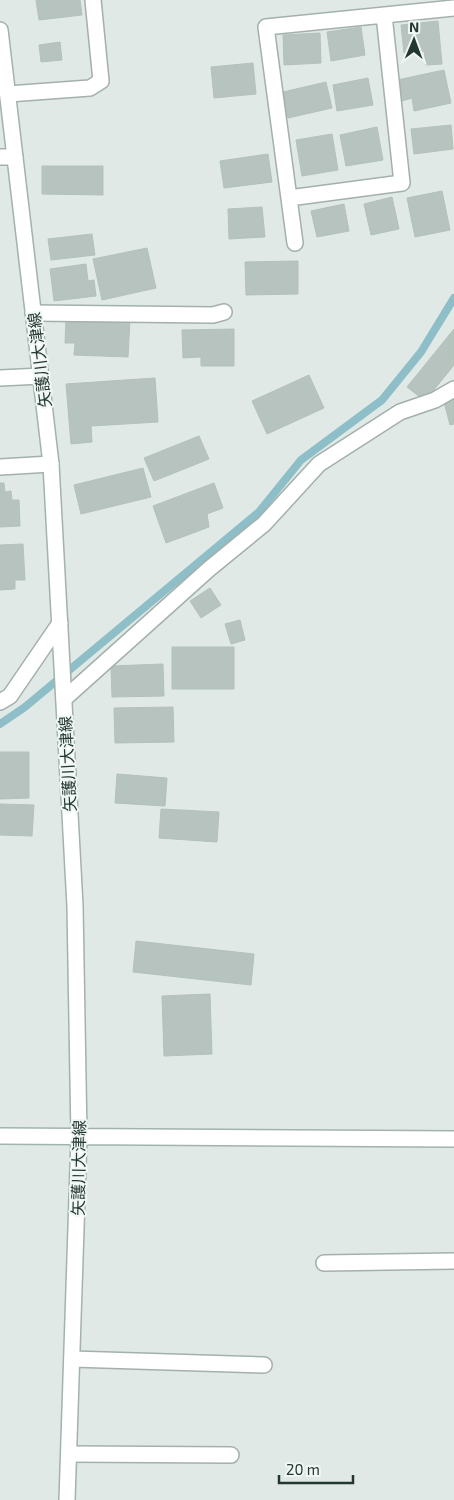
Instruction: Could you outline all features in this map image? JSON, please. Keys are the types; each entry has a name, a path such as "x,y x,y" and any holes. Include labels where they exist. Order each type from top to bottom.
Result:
{"street":[{"path":"8,94 90,88 101,81 93,0"},
{"path":"295,244 266,27 454,8"},
{"path":"289,198 402,182 384,15"},
{"name":"矢護川大津線","path":"0,30 8,94 8,157 33,313 51,464 75,906 79,1137 67,1500"},
{"path":"33,313 213,315 224,312"},
{"path":"0,378 41,376"},
{"path":"64,699 209,569 264,524 319,464 400,412 435,400 454,389"},
{"path":"0,467 51,464"},
{"path":"0,702 10,696 60,623"},
{"path":"0,1136 454,1139"},
{"path":"324,1263 454,1262"},
{"path":"72,1360 264,1365"},
{"path":"69,1454 231,1455"}],"building":[{"path":"36,0 80,0 82,15 39,20"},
{"path":"438,21 442,64 426,65 424,51 404,53 401,25"},
{"path":"361,27 365,55 331,61 327,32"},
{"path":"320,33 321,63 284,65 283,35"},
{"path":"60,42 62,60 41,62 39,45"},
{"path":"253,63 256,94 214,98 211,67"},
{"path":"444,70 451,103 414,111 412,98 402,101 397,80"},
{"path":"368,78 373,105 337,111 333,85"},
{"path":"326,82 332,108 288,118 283,92"},
{"path":"451,125 453,149 414,154 411,129"},
{"path":"377,127 383,160 346,166 340,135"},
{"path":"332,134 338,170 302,176 296,140"},
{"path":"268,154 272,182 224,188 220,161"},
{"path":"42,166 103,166 103,195 42,194"},
{"path":"442,191 450,230 415,237 407,198"},
{"path":"392,197 399,229 371,235 364,204"},
{"path":"344,204 349,231 317,237 311,211"},
{"path":"262,207 265,237 229,239 228,209"},
{"path":"92,234 95,255 51,260 48,239"},
{"path":"147,248 156,288 102,300 93,259"},
{"path":"298,261 298,294 246,295 245,262"},
{"path":"86,264 88,281 94,280 96,296 54,301 50,269"},
{"path":"66,319 130,320 128,357 74,355 75,343 65,343"},
{"path":"234,329 234,366 201,366 201,357 183,358 182,330"},
{"path":"454,329 454,365 425,401 407,387"},
{"path":"309,375 324,408 267,434 252,401"},
{"path":"155,378 158,422 91,426 92,442 71,444 66,384"},
{"path":"454,399 454,424 450,425 444,402"},
{"path":"199,436 209,459 154,481 144,458"},
{"path":"143,468 151,497 81,514 74,485"},
{"path":"0,483 4,483 5,492 11,491 12,500 19,500 20,526 0,527"},
{"path":"214,483 223,508 207,514 209,527 166,543 153,506"},
{"path":"23,544 25,580 15,580 15,589 0,590 0,545"},
{"path":"210,588 221,605 201,618 190,601"},
{"path":"240,620 245,640 231,644 225,624"},
{"path":"172,647 234,647 234,689 172,689"},
{"path":"163,664 164,696 112,697 111,666"},
{"path":"173,707 174,742 115,743 114,708"},
{"path":"0,752 29,752 29,798 0,799"},
{"path":"117,774 167,778 165,806 115,803"},
{"path":"0,804 34,805 32,836 0,835"},
{"path":"161,809 219,812 217,842 159,838"},
{"path":"136,941 254,954 251,985 133,972"},
{"path":"210,994 212,1054 164,1056 162,996"}],"waterway":[{"path":"0,724 25,707 259,512 301,460 382,400 421,352 454,298"}]}
